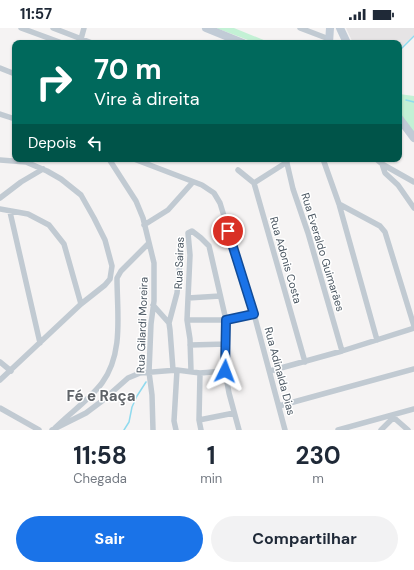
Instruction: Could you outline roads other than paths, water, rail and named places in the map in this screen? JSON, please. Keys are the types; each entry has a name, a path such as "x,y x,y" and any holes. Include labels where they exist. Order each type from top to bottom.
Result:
{"main road":[{"path":"206,28 236,40"},
{"path":"329,40 330,28"},
{"path":"340,28 346,40"},
{"path":"402,122 414,138"},
{"path":"402,125 414,138"}],"street":[{"path":"20,28 54,40"},
{"path":"53,28 81,39 84,28"},
{"path":"300,28 327,40"},
{"path":"317,28 321,36"},
{"path":"0,68 12,73"},
{"path":"0,115 12,118"},
{"path":"0,160 12,161"},
{"path":"0,380 81,304 105,285 110,279 112,266 105,240 81,195 62,179 26,162"},
{"name":"Rua Gilardi Moreira","path":"111,162 136,201 154,264 153,305 148,372 152,395 153,430"},
{"path":"142,162 193,182 168,210 144,225"},
{"path":"238,170 254,183 285,162"},
{"name":"Rua Everaldo Guimarães","path":"286,162 342,351"},
{"path":"324,162 339,204 377,340"},
{"path":"380,162 414,182"},
{"path":"382,164 385,173 398,185 414,208"},
{"path":"0,198 20,182 43,169"},
{"name":"Rua Adinalda Dias","path":"193,182 202,185 214,193 220,203 254,314 286,430"},
{"name":"Rua Adonis Costa","path":"254,183 305,362"},
{"path":"270,371 342,351 414,327 385,232 380,226 339,204"},
{"path":"0,209 28,214 49,225 64,244 81,304"},
{"path":"10,212 40,343"},
{"name":"Rua Sairas","path":"191,371 190,340 187,320 190,254 188,233 192,231 209,246 226,320 227,344 225,371 239,430"},
{"path":"54,429 87,400 102,383 111,368 116,350 117,278 121,271 149,243"},
{"path":"168,323 177,293 180,262"},
{"path":"188,298 220,296"},
{"path":"153,305 168,323 170,330 175,370 174,421 176,430"},
{"path":"187,320 226,320 254,314"},
{"path":"190,345 227,344"},
{"path":"0,362 11,371"},
{"path":"54,429 86,413 128,378 140,373 175,370 200,373 225,371"},
{"path":"279,406 414,370"},
{"path":"200,373 199,420 201,430"},
{"path":"0,408 39,430"},
{"path":"338,430 393,417 414,409"},
{"path":"199,420 234,412"},
{"path":"381,430 393,417"},
{"path":"393,417 408,430"}],"waterway":[{"path":"402,48 414,36"},
{"path":"406,100 414,102"},
{"path":"124,430 129,422 132,407 137,396 146,382"}],"district":[{"name":"Fé e Raça","path":"101,396"}]}
